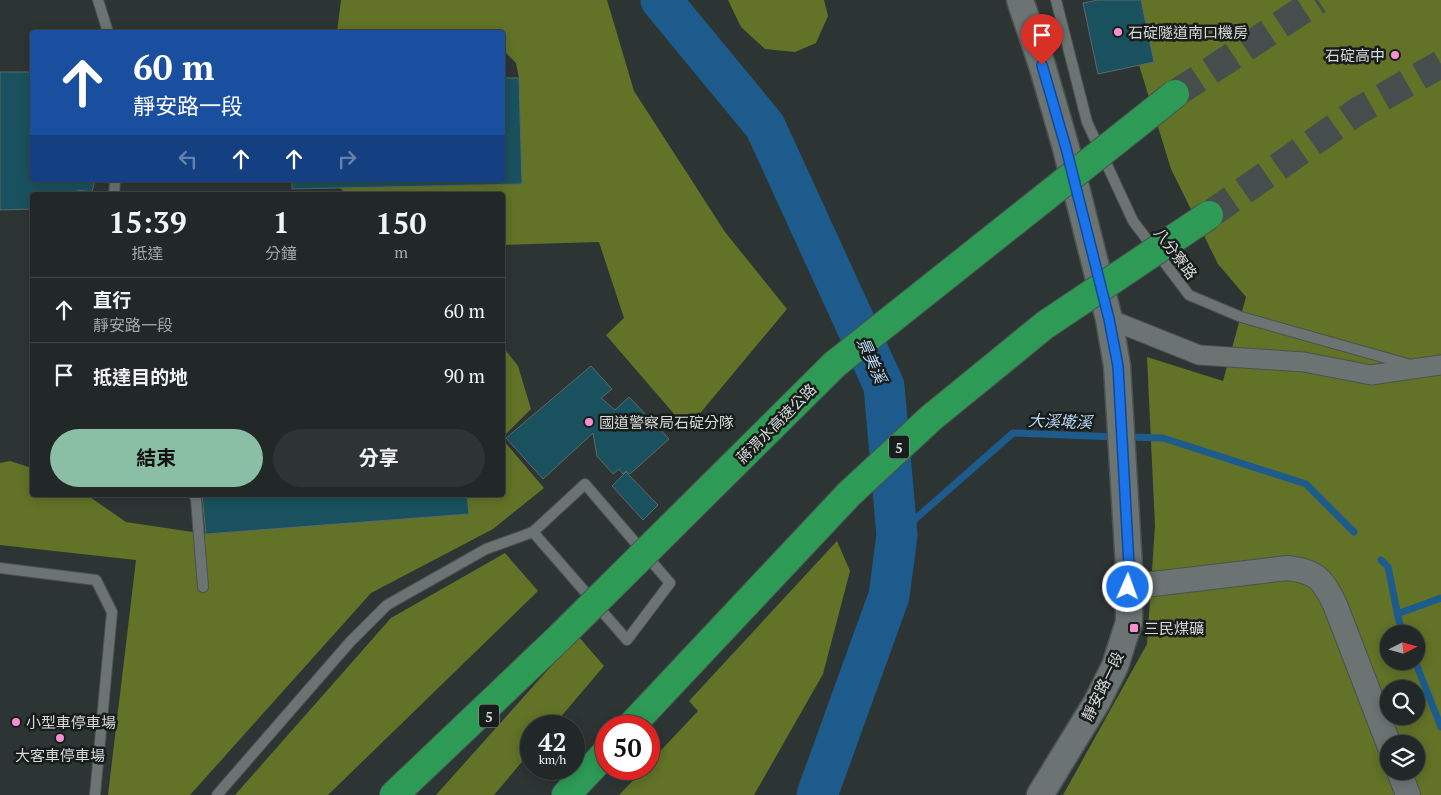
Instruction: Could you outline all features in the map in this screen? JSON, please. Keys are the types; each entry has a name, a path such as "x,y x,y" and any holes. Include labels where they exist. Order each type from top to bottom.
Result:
{"highway":[{"name":"蔣渭水高速公路","path":"418,795 560,637 836,364 1175,94"},
{"name":"5","path":"641,715 849,494 930,418 1046,325 1209,215"},
{"path":"394,795 560,637"},
{"path":"566,795 595,765"}],"main road":[{"path":"1020,0 1042,65 1066,148 1109,319"},
{"name":"靜安路一段","path":"1040,795 1097,702 1115,666 1129,622 1129,577 1118,366 1109,319"}],"street":[{"path":"1109,319 1199,355 1304,362 1371,375 1441,365"},
{"path":"1129,577 1287,568 1301,570 1316,577 1326,585 1336,607 1385,735"},
{"path":"1402,780 1408,795"}],"lane":[{"path":"98,0 107,30"},
{"name":"八分寮路","path":"1056,0 1087,122 1133,221 1189,295 1241,317 1422,368"},
{"path":"217,795 350,642 387,605 486,549 532,532 585,484 670,583 627,640 532,532"},
{"path":"195,497 203,587"},
{"path":"0,568 96,580 112,612 95,795"}],"green space":[{"path":"341,0 607,0 634,91 725,232 787,309 687,429 606,335 624,318 599,242 505,245 505,192 343,192 340,187 522,184 519,78 516,63 505,52 505,30 337,30"},
{"path":"728,0 824,0 828,16 816,43 795,52 765,49 741,27"},
{"path":"1136,0 1441,0 1441,795 1063,795 1147,644 1155,526 1147,357 1223,381 1246,297 1218,264 1171,169 1135,52"},
{"path":"505,350 518,366 531,409 505,435"},
{"path":"505,442 544,488 493,529 371,593 190,795 108,795 136,560 0,545 0,463 10,461 30,467 30,497 90,497 126,522 206,534 468,514 467,497 505,497"},
{"path":"837,541 850,571 823,674 754,795 619,795 633,780 660,780 660,751 698,711 689,701"},
{"path":"505,553 538,591 328,795 235,795 391,618"},
{"path":"578,636 604,666 562,715 520,715 520,764 494,795 436,795"}],"building":[{"name":"石碇隧道南口機房","path":"1098,0 1141,0 1154,62 1098,74 1083,3"},
{"path":"0,72 30,72 30,182 94,182 92,192 78,190 78,192 30,192 30,209 0,210"},
{"path":"505,78 519,78 522,184 292,189 292,182 505,182"},
{"name":"國道警察局石碇分隊","path":"591,366 612,389 601,398 615,410 629,397 669,439 630,474 626,471 623,474 619,469 613,474 597,456 593,433 543,479 506,438"},
{"path":"626,472 658,505 643,520 612,486"},
{"path":"202,497 467,497 469,514 206,534"}],"waterway":[{"name":"景美溪","path":"661,0 765,126 884,386 897,535 889,596 817,795"},
{"name":"大溪墘溪","path":"897,535 1013,433 1116,437"},
{"name":"大溪墘溪","path":"1127,437 1163,438 1306,484 1354,532"},
{"name":"大溪墘溪","path":"1381,560 1388,567 1401,625"},
{"path":"1397,614 1441,598"},
{"name":"大溪墘溪","path":"1419,670 1441,727"}],"tunnel":[{"path":"1175,94 1318,0"},
{"path":"1209,215 1358,111 1441,64"}],"place":[{"name":"石碇隧道南口機房","path":"1118,32"},
{"name":"石碇高中","path":"1395,55"},
{"name":"國道警察局石碇分隊","path":"589,422"},
{"name":"三民煤礦","path":"1134,628"},
{"name":"小型車停車場","path":"16,722"},
{"name":"大客車停車場","path":"60,738"}],"route":[{"path":"1042,65 1066,148 1109,319 1118,366 1129,566 1128,587"}]}
